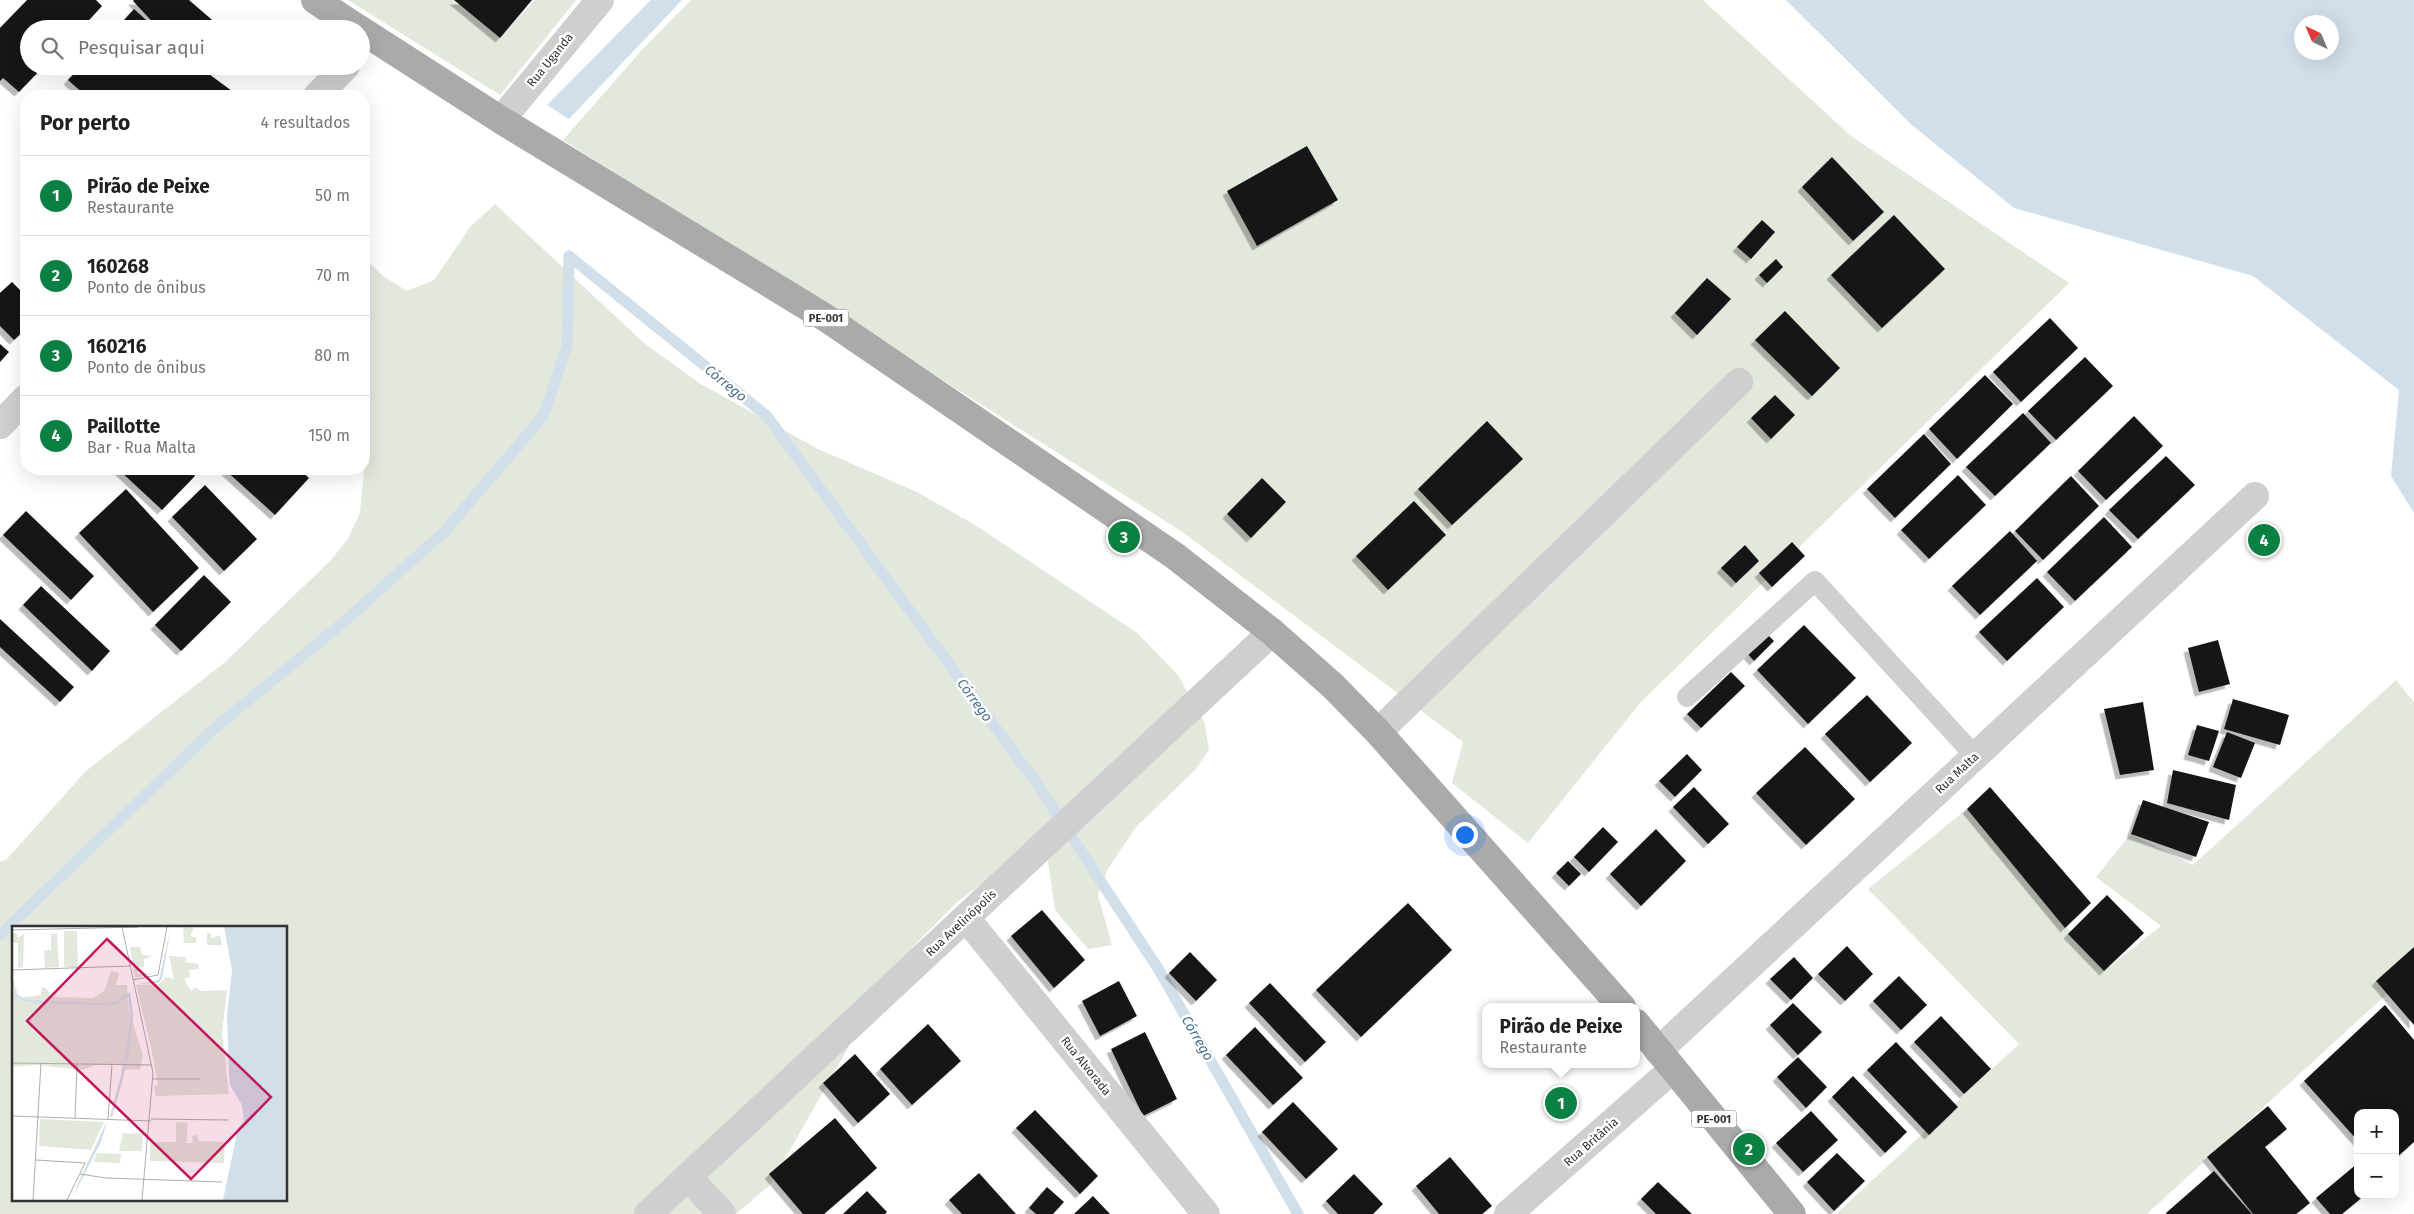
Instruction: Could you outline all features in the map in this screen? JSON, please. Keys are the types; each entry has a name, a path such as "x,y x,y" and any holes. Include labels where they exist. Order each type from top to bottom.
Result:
{"main road":[{"name":"PE-001","path":"315,0 341,20"},
{"name":"PE-001","path":"370,41 826,318 1175,556 1272,632 1333,686 1378,732 1618,1003"},
{"name":"PE-001","path":"1640,1029 1792,1214"}],"street":[{"name":"Rua Uganda","path":"501,120 600,0"},
{"path":"323,90 337,75"},
{"path":"1378,732 1738,382"},
{"path":"0,426 20,404"},
{"name":"Rua Malta","path":"1666,1060 1976,756 2255,496"},
{"name":"Rua Avelinópolis","path":"648,1214 1272,632"},
{"name":"Rua Alvorada","path":"966,918 1206,1214"},
{"name":"Rua Britânia","path":"1508,1214 1666,1060"},
{"path":"688,1177 722,1214"}],"lane":[{"path":"1687,697 1815,581 1976,756"}],"shaded area":[{"path":"348,0 454,0 499,38 535,0 576,0 500,95"},
{"path":"651,0 682,0 569,119 547,105"},
{"path":"691,0 1703,0 1851,136 2069,283 1641,702 1528,843 1452,783 1463,742 1181,531 563,140 641,51"},
{"path":"1786,0 2414,0 2414,513 2391,476 2399,390 2253,276 2014,208 1912,125"},
{"path":"495,204 644,343 699,383 818,449 917,492 975,525 1137,633 1178,675 1205,724 1209,750 1195,770 1136,827 1107,870 1098,895 1112,945 1088,949 1055,910 1047,855 1019,856 956,903 913,947 860,1017 848,1048 770,1185 736,1214 0,1214 0,862 6,860 86,771 224,663 331,560 347,540 360,513 364,475 370,475 370,263 383,276 407,291 434,280 471,226"},
{"path":"2396,680 2414,702 2414,969 2147,1214 1836,1214 2019,1044 1868,889 1967,809 2104,971 2161,926 2096,877 2131,834 2193,865"}],"building":[{"path":"27,0 96,0 102,6 89,20 20,20 20,75 35,75 19,92 3,78 0,81 0,28"},
{"path":"189,0 212,20 151,20 133,1"},
{"path":"454,0 532,0 500,38"},
{"path":"134,9 146,20 124,20"},
{"path":"73,75 210,75 231,90 79,90 68,80"},
{"path":"1307,146 1338,200 1257,246 1227,191"},
{"path":"1832,157 1884,212 1853,241 1802,187"},
{"path":"1894,215 1945,269 1882,328 1831,275"},
{"path":"1762,220 1775,232 1751,259 1737,247"},
{"path":"1776,259 1783,267 1767,283 1759,275"},
{"path":"1707,278 1731,299 1697,335 1675,313"},
{"path":"12,282 20,290 20,334 14,340 0,326 0,293"},
{"path":"1785,311 1840,368 1812,396 1755,340"},
{"path":"2050,318 2078,348 2021,402 1993,372"},
{"path":"0,344 9,352 0,362"},
{"path":"2085,357 2113,386 2056,440 2028,411"},
{"path":"1985,375 2013,404 1957,459 1929,429"},
{"path":"1775,395 1795,415 1771,439 1751,418"},
{"path":"2023,413 2051,443 1995,496 1966,467"},
{"path":"2134,416 2163,446 2106,500 2078,471"},
{"path":"1487,421 1523,459 1452,525 1418,489"},
{"path":"1924,434 1951,464 1895,518 1867,489"},
{"path":"2166,456 2195,485 2138,539 2109,510"},
{"path":"124,475 195,476 162,510"},
{"path":"231,475 306,475 309,478 275,515"},
{"path":"1958,475 1986,505 1929,559 1901,530"},
{"path":"2071,476 2099,506 2043,560 2015,531"},
{"path":"1262,478 1286,502 1251,538 1227,514"},
{"path":"205,485 257,539 224,571 172,517"},
{"path":"126,489 199,568 153,612 79,533"},
{"path":"1414,501 1446,535 1388,590 1356,556"},
{"path":"26,511 94,576 71,600 3,535"},
{"path":"2104,517 2132,547 2075,601 2047,572"},
{"path":"2010,531 2037,561 1980,615 1952,586"},
{"path":"1792,542 1805,556 1772,587 1759,573"},
{"path":"1745,545 1759,561 1736,583 1721,568"},
{"path":"204,575 231,602 181,651 155,625"},
{"path":"2037,578 2064,607 2007,661 1979,632"},
{"path":"41,586 110,651 92,671 23,605"},
{"path":"0,619 74,687 60,702 0,647"},
{"path":"1804,625 1856,678 1808,724 1757,670"},
{"path":"1766,633 1774,641 1754,661 1746,652"},
{"path":"2218,640 2230,684 2199,692 2188,648"},
{"path":"1731,672 1745,686 1701,728 1687,714"},
{"path":"1867,695 1912,743 1870,782 1825,734"},
{"path":"2233,699 2289,715 2280,745 2224,729"},
{"path":"2143,702 2154,770 2120,775 2104,709"},
{"path":"2197,725 2219,731 2209,761 2188,755"},
{"path":"2227,732 2255,743 2241,778 2213,767"},
{"path":"1805,747 1855,799 1806,845 1756,793"},
{"path":"1687,754 1702,770 1675,797 1659,781"},
{"path":"2173,770 2236,785 2229,820 2167,803"},
{"path":"1694,787 1729,824 1708,844 1673,807"},
{"path":"1990,787 2091,903 2065,928 1967,809"},
{"path":"2143,800 2209,822 2196,857 2131,834"},
{"path":"1603,827 1618,842 1589,872 1574,857"},
{"path":"1656,829 1686,861 1641,906 1610,874"},
{"path":"1568,861 1581,874 1569,886 1556,873"},
{"path":"2107,895 2144,933 2104,971 2068,934"},
{"path":"1408,903 1452,950 1361,1037 1316,990"},
{"path":"1042,910 1085,960 1054,988 1011,936"},
{"path":"1847,946 1873,974 1845,1001 1818,974"},
{"path":"2414,947 2414,1025 2376,981"},
{"path":"1190,952 1217,980 1196,1001 1169,973"},
{"path":"1794,957 1813,978 1791,1000 1770,979"},
{"path":"1899,976 1927,1005 1901,1030 1873,1001"},
{"path":"1119,981 1137,1016 1100,1036 1082,1001"},
{"path":"1270,983 1326,1042 1305,1062 1249,1003"},
{"path":"1793,1003 1822,1032 1798,1055 1770,1025"},
{"path":"2385,1005 2414,1040 2414,1142 2399,1155 2399,1109 2354,1109 2354,1137 2304,1081"},
{"path":"1941,1016 1991,1069 1964,1094 1914,1042"},
{"path":"928,1024 961,1061 912,1105 880,1069"},
{"path":"1255,1027 1303,1078 1273,1105 1226,1055"},
{"path":"1145,1032 1177,1099 1143,1116 1111,1049"},
{"path":"1896,1042 1958,1107 1929,1135 1867,1070"},
{"path":"855,1054 890,1094 858,1123 823,1083"},
{"path":"1798,1057 1827,1087 1806,1108 1777,1077"},
{"path":"1853,1076 1907,1132 1885,1153 1832,1097"},
{"path":"1293,1102 1338,1149 1306,1179 1262,1132"},
{"path":"2268,1106 2287,1129 2265,1147 2310,1203 2296,1214 2253,1214 2207,1157"},
{"path":"1035,1110 1098,1176 1080,1194 1016,1128"},
{"path":"1811,1111 1838,1140 1803,1172 1776,1143"},
{"path":"835,1118 877,1168 824,1214 803,1214 769,1174"},
{"path":"1837,1153 1865,1181 1834,1211 1807,1182"},
{"path":"1450,1157 1492,1206 1482,1214 1439,1214 1416,1186"},
{"path":"2354,1166 2354,1199 2360,1199 2342,1214 2330,1214 2316,1198"},
{"path":"2214,1171 2252,1214 2166,1213"},
{"path":"979,1173 1016,1214 962,1214 949,1200"},
{"path":"1354,1174 1383,1204 1373,1214 1338,1214 1326,1201"},
{"path":"1658,1182 1692,1214 1656,1214 1641,1199"},
{"path":"1047,1187 1064,1202 1053,1214 1036,1214 1029,1208"},
{"path":"867,1191 887,1212 885,1214 843,1214"},
{"path":"1093,1196 1110,1214 1074,1214"}],"waterway":[{"name":"Córrego","path":"569,256 767,416 1037,784 1159,970 1298,1214"},
{"path":"0,935 216,727 345,621 445,531 544,415 567,346 569,256"}],"place":[{"name":"160216","path":"1124,537"},
{"name":"Paillotte","path":"2264,540"},
{"name":"Pirão de Peixe","path":"1561,1103"},
{"name":"160268","path":"1749,1149"}]}
